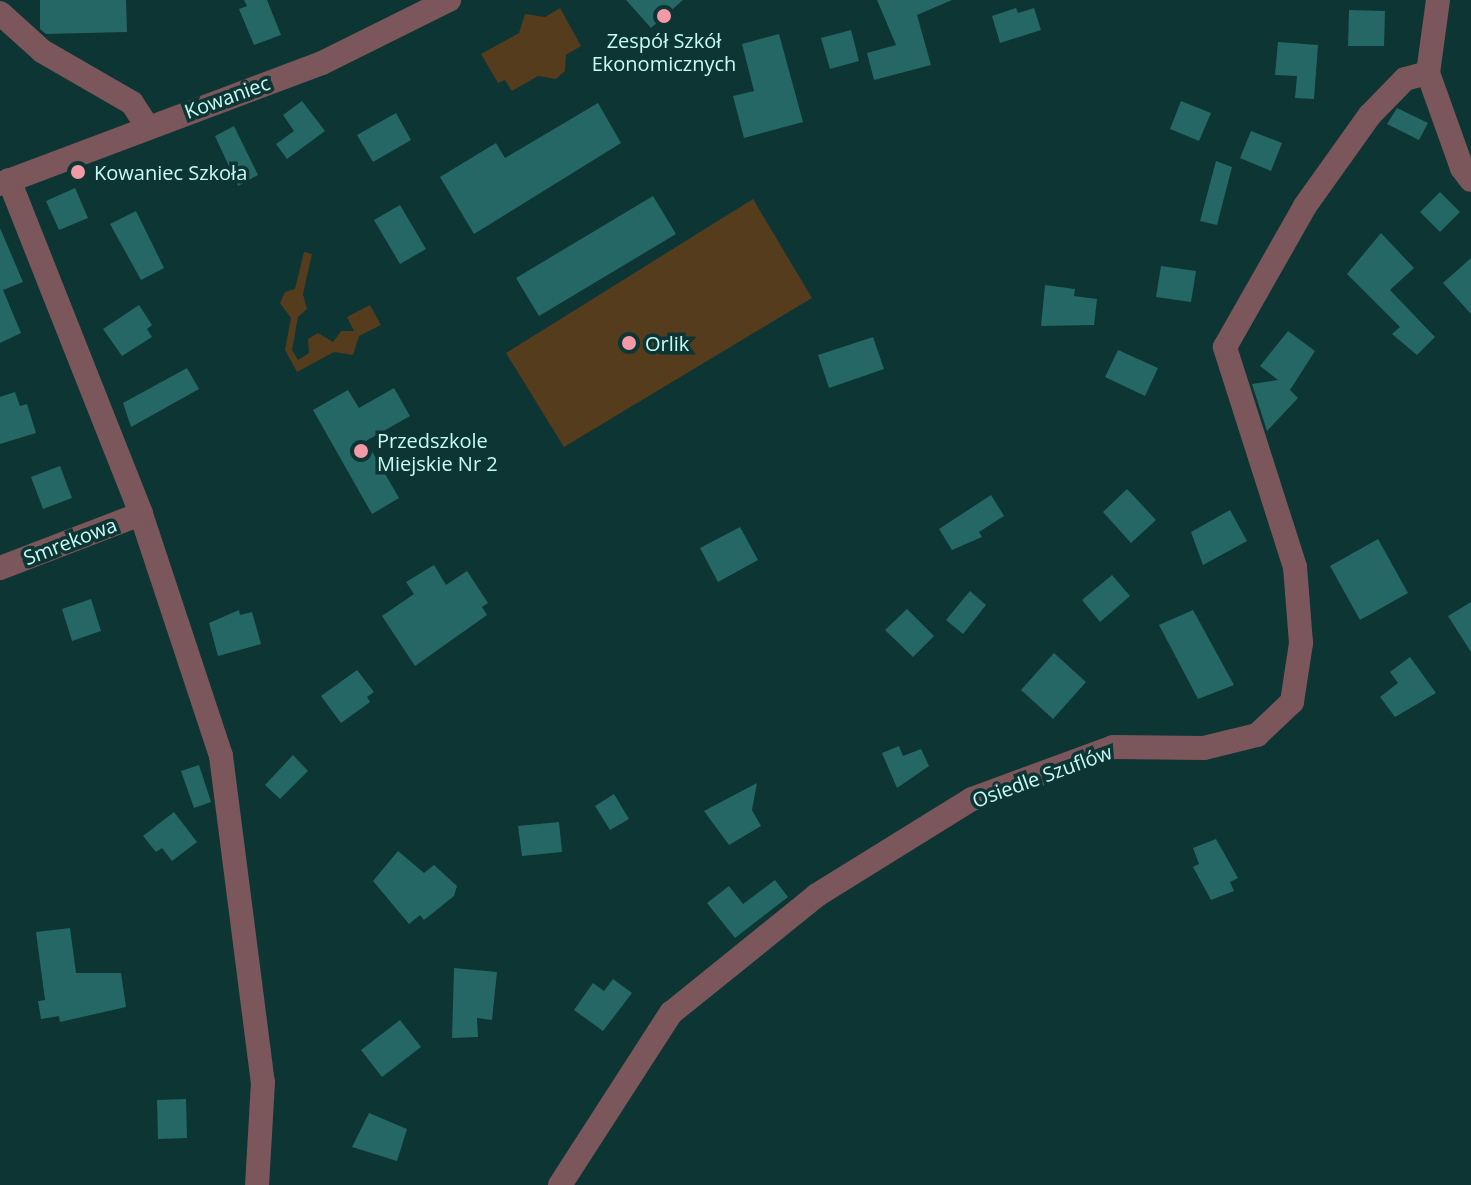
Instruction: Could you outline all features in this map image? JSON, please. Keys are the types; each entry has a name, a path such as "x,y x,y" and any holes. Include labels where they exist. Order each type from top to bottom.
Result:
{"street":[{"name":"Kowaniec","path":"4,182 322,63 449,0"},
{"path":"1438,0 1428,73 1462,168 1471,180"},
{"path":"0,13 42,51 132,103 147,126"},
{"name":"Osiedle Szuflów","path":"560,1185 671,1013 817,895 972,799 1113,747 1204,748 1257,735 1292,702 1301,643 1295,567 1225,347 1305,206 1370,115 1405,79 1428,73"},
{"path":"4,182 141,514 221,756 263,1082 257,1185"},
{"name":"Smrekowa","path":"0,568 141,514"}],"shaded area":[{"path":"560,8 581,46 566,55 565,71 556,79 538,76 512,91 505,80 498,83 481,54 519,33 525,14 545,17"},
{"name":"Orlik","path":"753,199 812,298 564,447 506,353"},
{"path":"304,252 312,254 303,294 307,309 298,317 292,350 298,360 309,353 308,339 318,333 333,342 341,331 354,331 347,317 370,305 381,325 359,336 353,355 334,352 297,372 285,350 291,318 280,303 285,292 295,289"}],"building":[{"path":"40,0 126,0 127,32 46,34 40,29"},
{"path":"244,0 267,0 281,35 254,45 239,9 247,6"},
{"path":"626,0 683,0 651,28"},
{"path":"877,0 952,0 917,15 931,65 874,80 867,53 896,45"},
{"path":"1016,8 1018,13 1034,8 1041,30 1000,43 992,16"},
{"path":"1349,10 1385,11 1384,46 1348,46"},
{"path":"851,30 859,61 830,69 821,38"},
{"path":"779,34 803,122 744,138 733,96 754,91 742,44"},
{"path":"1278,42 1318,45 1314,99 1295,98 1297,76 1275,75"},
{"path":"302,101 325,131 287,159 276,144 294,131 283,115"},
{"path":"1181,101 1211,113 1199,141 1170,129"},
{"path":"598,103 621,143 474,234 440,177 496,143 505,158"},
{"path":"1397,108 1428,123 1419,140 1387,124"},
{"path":"396,113 411,140 373,162 357,135"},
{"path":"234,126 258,175 238,186 215,136"},
{"path":"1251,131 1282,143 1271,171 1240,158"},
{"path":"1216,161 1232,167 1217,225 1200,221"},
{"path":"75,188 88,218 59,230 46,201"},
{"path":"1440,192 1460,212 1440,232 1420,212"},
{"path":"653,196 676,234 539,316 516,278"},
{"path":"400,205 426,249 400,264 374,220"},
{"path":"136,211 164,268 141,280 110,224"},
{"path":"0,228 23,282 3,290 21,333 0,343"},
{"path":"1381,233 1414,268 1390,290 1435,337 1417,355 1392,334 1400,327 1347,274"},
{"path":"1471,258 1471,314 1443,283"},
{"path":"1161,266 1196,271 1191,302 1156,297"},
{"path":"1045,285 1075,289 1074,296 1097,299 1094,325 1041,326"},
{"path":"139,305 152,325 147,329 152,337 122,356 103,329"},
{"path":"1288,331 1315,351 1290,390 1298,398 1267,431 1252,384 1278,380 1260,366"},
{"path":"873,337 884,369 829,388 818,355"},
{"path":"1118,350 1158,368 1145,396 1105,377"},
{"path":"187,368 199,389 131,427 123,403"},
{"name":"Przedszkole Miejskie Nr 2","path":"394,388 410,416 366,441 399,498 372,514 313,410 348,390 359,408"},
{"path":"15,392 20,406 27,404 36,433 0,444 0,397"},
{"path":"60,466 72,498 43,509 31,477"},
{"path":"1127,489 1156,520 1131,543 1103,512"},
{"path":"991,495 1004,516 979,532 982,537 952,550 939,529"},
{"path":"1230,510 1247,541 1203,565 1191,532"},
{"path":"740,527 758,560 718,582 700,548"},
{"path":"1378,539 1408,593 1360,620 1330,566"},
{"path":"434,565 446,585 467,571 488,603 482,607 487,615 415,666 382,616 414,594 406,582"},
{"path":"1112,575 1130,596 1100,622 1082,600"},
{"path":"970,591 986,605 963,634 946,620"},
{"path":"91,599 101,631 72,641 62,609"},
{"path":"1471,602 1471,652 1448,616"},
{"path":"907,609 934,636 913,657 885,630"},
{"path":"239,610 240,615 252,612 261,644 218,656 209,623"},
{"path":"1193,610 1234,685 1198,699 1159,625"},
{"path":"1054,653 1086,682 1053,719 1021,690"},
{"path":"1410,657 1436,693 1395,717 1380,697 1398,683 1390,672"},
{"path":"357,670 374,692 367,697 370,702 341,723 321,696"},
{"path":"899,746 903,756 921,749 929,766 897,788 882,753"},
{"path":"293,755 308,771 280,799 265,785"},
{"path":"199,765 211,802 194,808 181,771"},
{"path":"757,783 752,810 761,826 729,845 704,811"},
{"path":"614,794 629,819 610,830 595,806"},
{"path":"174,812 197,842 172,861 162,848 156,852 143,836"},
{"path":"559,822 562,852 522,856 518,826"},
{"path":"1216,839 1238,878 1230,882 1234,891 1211,900 1193,867 1199,864 1193,848"},
{"path":"398,851 424,873 434,865 457,886 454,896 424,920 420,915 409,924 373,881"},
{"path":"775,880 788,897 735,938 707,903 729,886 743,904"},
{"path":"70,928 76,973 121,973 126,1007 60,1022 59,1016 41,1019 38,1001 45,1000 36,932"},
{"path":"454,968 497,972 492,1020 477,1018 478,1037 452,1038"},
{"path":"613,979 632,993 603,1031 574,1010 593,983 604,991"},
{"path":"400,1020 421,1047 382,1077 361,1050"},
{"path":"186,1099 187,1138 158,1139 157,1100"},
{"path":"369,1113 407,1129 397,1161 352,1147"}],"place":[{"name":"Zespół Szkół Ekonomicznych","path":"664,16"},
{"name":"Kowaniec Szkoła","path":"78,172"},
{"name":"Orlik","path":"629,343"},
{"name":"Przedszkole Miejskie Nr 2","path":"361,451"}]}
